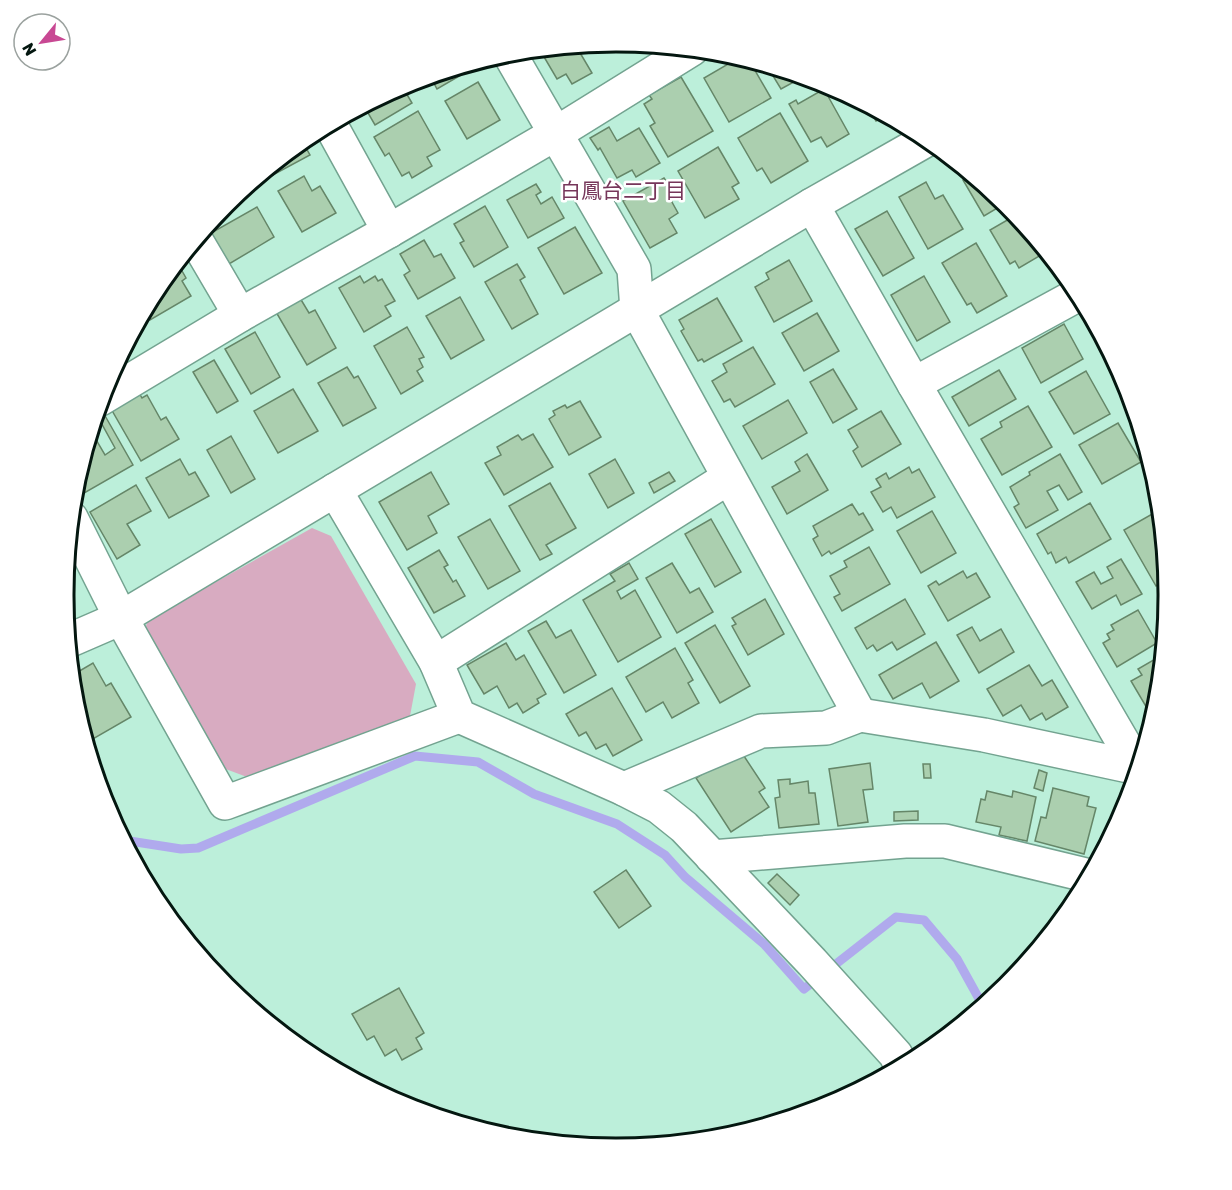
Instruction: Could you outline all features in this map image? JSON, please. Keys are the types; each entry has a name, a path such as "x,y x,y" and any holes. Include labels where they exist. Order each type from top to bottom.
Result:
{"street":[{"path":"114,391 240,315 555,134 681,57"},
{"path":"514,62 634,269 637,310 860,715"},
{"path":"334,132 389,231"},
{"path":"76,638 121,618 812,204 918,145"},
{"path":"812,204 1133,759"},
{"path":"200,247 240,315"},
{"path":"914,384 1070,299"},
{"path":"436,662 728,478"},
{"path":"334,490 436,662 459,716 624,789 659,807 684,827 712,856 812,962 897,1058"},
{"path":"77,531 121,618 225,803 459,716"},
{"path":"624,789 761,731 826,728 860,715 984,735 1131,766"},
{"path":"712,856 905,841 945,841 1081,874"}],"shaded area":[{"path":"312,528 331,536 416,684 410,716 247,777 223,768 141,641 148,620"}],"building":[{"path":"581,54 592,73 572,84 566,74 557,79 544,57"},
{"path":"727,64 755,71 771,98 729,122 704,78"},
{"path":"460,76 437,89 434,84"},
{"path":"773,76 793,82 781,89"},
{"path":"681,77 713,131 668,157 650,126 655,123 644,104 652,99 649,95"},
{"path":"478,82 500,120 467,139 445,101"},
{"path":"819,92 828,96 849,134 827,147 821,137 811,142 789,104 796,100 798,104"},
{"path":"407,94 412,103 375,125 368,113"},
{"path":"418,111 440,150 427,157 432,166 412,178 409,172 402,176 389,153 385,156 374,137"},
{"path":"780,113 808,161 771,183 762,168 757,171 738,138"},
{"path":"609,127 617,141 639,128 660,163 636,177 632,170 617,178 600,148 598,150 590,138"},
{"path":"718,147 739,183 732,187 739,199 705,218 678,171"},
{"path":"307,150 310,155 274,174"},
{"path":"304,176 312,191 320,186 336,213 302,232 278,191"},
{"path":"664,178 672,190 667,193 678,213 669,219 677,233 650,248 623,201"},
{"path":"963,180 974,187 997,208 984,216"},
{"path":"926,182 935,199 943,195 963,229 928,249 899,197"},
{"path":"536,184 541,192 536,195 541,204 552,197 564,218 528,238 507,200"},
{"path":"485,206 508,247 474,267 460,243 464,241 454,224"},
{"path":"257,207 274,237 229,264 212,232"},
{"path":"887,211 914,258 883,276 855,229"},
{"path":"1008,220 1039,256 1019,268 1015,261 1010,264 990,230"},
{"path":"575,227 602,273 564,294 538,248"},
{"path":"424,240 434,257 441,254 455,278 418,299 404,275 410,271 400,254"},
{"path":"976,243 1007,296 977,313 971,303 967,305 942,263"},
{"path":"789,260 812,301 774,322 755,287 769,279 766,273"},
{"path":"517,264 525,277 520,280 538,314 512,329 485,282"},
{"path":"182,271 186,278 182,281 191,296 150,320"},
{"path":"360,276 364,283 375,276 378,281 382,279 395,301 385,306 391,316 364,332 339,288"},
{"path":"924,276 950,322 917,341 891,295"},
{"path":"460,297 484,340 451,359 426,316"},
{"path":"300,298 309,313 315,310 336,348 307,365 276,312"},
{"path":"717,298 742,341 704,362 702,359 698,361 681,331 684,329 679,320"},
{"path":"817,313 839,351 804,371 782,333"},
{"path":"1064,324 1083,359 1041,383 1022,348"},
{"path":"407,327 424,357 419,359 423,367 417,371 423,381 401,394 374,346"},
{"path":"255,332 280,377 251,394 225,349"},
{"path":"753,347 775,384 735,407 730,399 724,402 712,381 727,372 723,364"},
{"path":"214,360 238,401 217,413 193,372"},
{"path":"347,367 354,378 358,376 376,408 343,426 318,383"},
{"path":"833,369 857,409 833,423 810,382"},
{"path":"999,370 1016,399 969,426 952,397"},
{"path":"1086,371 1110,414 1074,434 1049,392"},
{"path":"293,389 318,431 278,453 254,411"},
{"path":"138,391 142,398 147,395 161,420 166,417 179,439 141,461 110,407"},
{"path":"788,400 807,433 762,459 743,426"},
{"path":"580,401 601,437 569,455 549,419 555,415 553,411 565,405 567,408"},
{"path":"1028,406 1052,447 1002,475 981,439 1002,427 1000,422"},
{"path":"881,411 901,444 862,467 853,451 858,447 848,430"},
{"path":"104,415 133,465 83,494 96,440 105,455 115,448 101,423"},
{"path":"1118,423 1141,462 1102,484 1079,445"},
{"path":"533,434 553,467 504,495 485,463 501,455 497,447 518,435 522,440"},
{"path":"231,436 255,479 231,493 207,450"},
{"path":"807,454 828,490 787,514 772,487 800,471 795,462"},
{"path":"1060,454 1082,492 1068,500 1059,485 1047,491 1058,510 1026,528 1014,507 1019,504 1010,487 1030,475 1029,472"},
{"path":"180,459 189,475 195,472 209,496 169,518 146,478"},
{"path":"615,459 634,493 608,508 589,474"},
{"path":"909,467 912,473 919,469 935,497 897,518 891,507 883,512 871,492 881,487 876,479 886,473 889,479"},
{"path":"431,472 449,504 428,516 437,533 407,550 379,502"},
{"path":"669,472 675,481 654,493 649,483"},
{"path":"550,483 576,528 546,545 552,554 540,560 509,506"},
{"path":"136,485 151,511 127,524 140,545 117,559 90,512"},
{"path":"1090,503 1111,539 1069,563 1066,557 1056,563 1051,552 1048,554 1037,534"},
{"path":"852,504 859,515 863,513 873,530 831,554 829,551 822,556 813,539 818,536 813,526"},
{"path":"932,511 956,553 921,573 897,531"},
{"path":"1152,514 1157,560 1156,586 1124,530"},
{"path":"490,519 520,571 488,589 458,537"},
{"path":"711,519 741,572 715,587 685,534"},
{"path":"869,547 890,584 842,611 834,597 840,594 830,576 847,567 844,561"},
{"path":"439,550 448,565 444,567 453,582 456,580 465,596 434,613 408,568"},
{"path":"1121,559 1142,594 1121,605 1116,595 1092,609 1076,582 1094,572 1101,584 1113,578 1107,567"},
{"path":"629,563 638,579 617,591 621,599 635,590 661,637 618,662 583,600 615,581 610,574"},
{"path":"672,563 690,593 699,588 713,612 677,633 646,578"},
{"path":"963,571 967,578 976,573 990,597 948,621 928,586 936,581 939,585"},
{"path":"765,599 784,634 748,655 732,626 736,624 732,618"},
{"path":"905,599 925,634 897,650 892,642 877,651 873,645 867,649 855,628"},
{"path":"1138,610 1156,644 1117,667 1103,643 1110,639 1107,634 1114,630 1111,625"},
{"path":"546,621 556,638 571,630 596,675 564,693 528,631"},
{"path":"715,625 750,686 720,703 685,643"},
{"path":"972,627 980,641 1001,629 1014,652 979,673 957,635"},
{"path":"936,642 959,681 930,698 922,683 893,699 879,675"},
{"path":"506,643 516,660 524,655 546,694 537,699 539,703 523,713 517,703 509,708 497,686 484,694 467,665"},
{"path":"675,648 693,680 688,683 699,703 672,718 663,702 646,712 626,677"},
{"path":"1155,659 1147,707 1131,681 1142,675 1138,669"},
{"path":"93,663 106,686 111,683 131,717 93,739 79,671"},
{"path":"1029,665 1042,686 1052,680 1068,707 1046,720 1042,713 1030,720 1021,705 1003,716 987,689"},
{"path":"612,688 642,740 613,756 606,744 596,749 586,732 579,736 566,714"},
{"path":"740,750 765,788 759,792 769,807 731,832 696,778"},
{"path":"870,763 873,789 863,790 868,822 838,826 829,769"},
{"path":"923,764 930,764 931,778 924,778"},
{"path":"1039,770 1047,773 1043,791 1034,788"},
{"path":"790,779 790,784 808,781 809,793 815,793 819,824 779,828 775,798 780,797 778,780"},
{"path":"1053,788 1089,797 1087,806 1096,808 1084,854 1035,841 1041,817 1046,818"},
{"path":"987,791 1012,797 1013,791 1036,797 1027,841 999,835 1001,827 976,822 981,799 985,800"},
{"path":"918,811 918,820 894,821 894,812"},
{"path":"626,870 651,906 619,928 594,892"},
{"path":"777,874 799,895 790,905 768,883"},
{"path":"399,988 424,1033 416,1038 422,1049 402,1060 396,1049 385,1056 374,1036 367,1040 352,1014"}],"waterway":[{"path":"133,841 181,849 198,848 415,756 478,762 534,794 617,824 665,855 685,877 764,944 804,989 896,917 924,920 957,959 979,999"}],"district":[{"name":"白鳳台二丁目","path":"623,190"}]}
